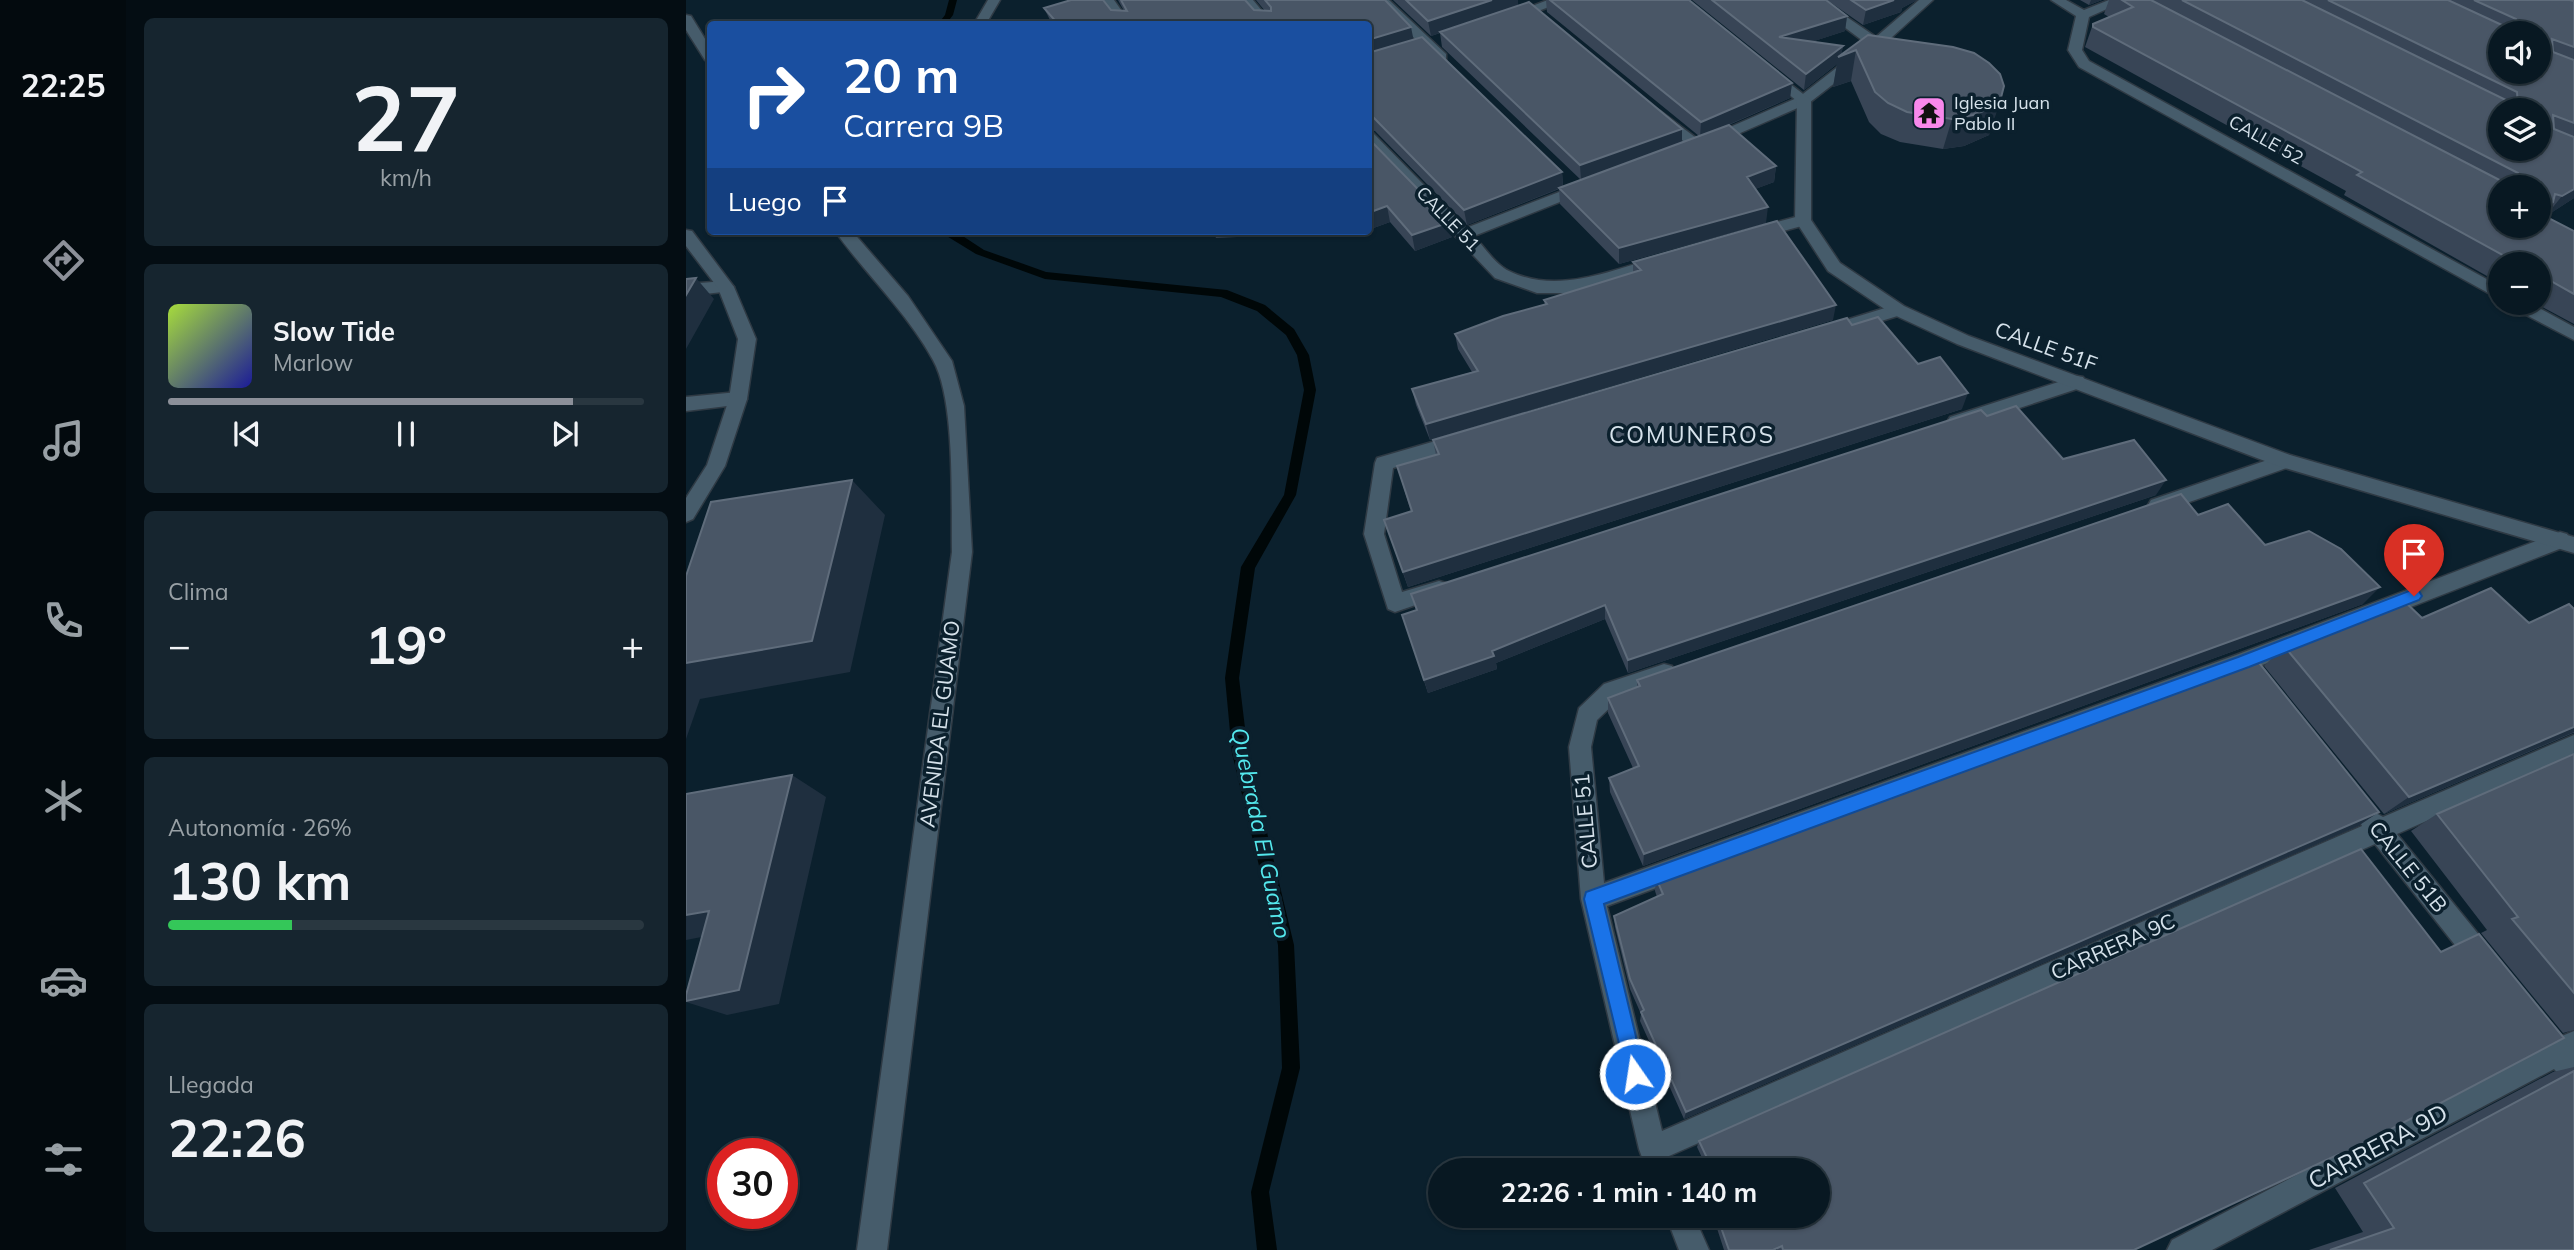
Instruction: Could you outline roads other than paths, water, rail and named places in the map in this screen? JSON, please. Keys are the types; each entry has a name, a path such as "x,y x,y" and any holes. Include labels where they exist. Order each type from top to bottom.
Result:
{"street":[{"path":"982,21 993,0"},
{"path":"1246,0 1264,21"},
{"path":"1382,0 1448,64"},
{"path":"1493,23 1561,0"},
{"path":"1814,0 1876,44"},
{"path":"1646,103 1692,148 1804,100 1927,0"},
{"path":"2057,0 2083,15 2124,2"},
{"path":"1108,1 1123,21"},
{"name":"CALLE 52","path":"2083,15 2075,50 2084,64 2488,287"},
{"path":"686,19 707,52"},
{"path":"1752,58 1804,100"},
{"path":"1738,239 1803,220 1804,100"},
{"name":"CALLE 51","path":"1372,140 1501,274 1537,287 1569,287 1673,258"},
{"path":"1463,235 1573,184 1602,181"},
{"name":"CALLE 51F","path":"1803,220 1834,267 1898,310 1963,340 2285,461 2567,542"},
{"path":"686,235 726,287 747,339 738,400 716,466 686,514"},
{"name":"AVENIDA EL GUAMO","path":"846,235 902,300 943,360 955,406 962,552 872,1250"},
{"path":"686,290 726,287"},
{"path":"1805,338 1898,310"},
{"path":"2539,315 2574,334"},
{"path":"1933,429 2077,382"},
{"path":"686,404 738,400"},
{"path":"1460,582 1395,603 1374,534 1384,463 1476,436"},
{"path":"2140,511 2285,461"},
{"path":"1593,899 2567,542"},
{"path":"2244,662 2260,683"},
{"name":"CALLE 51","path":"1657,1158 1593,899 1580,747 1587,715 1612,691 1678,668"},
{"name":"CARRERA 9C","path":"1661,1158 2379,830 2574,745"},
{"name":"CALLE 51B","path":"2362,809 2498,978"},
{"path":"2523,1010 2568,1056"},
{"name":"CARRERA 9D","path":"2182,1250 2568,1056"},
{"path":"1685,1228 1694,1250"}],"waterway":[{"name":"Quebrada El Guamo","path":"944,21 953,0"},
{"name":"Quebrada El Guamo","path":"952,235 980,252 1045,275 1223,293 1261,308 1290,332 1303,355 1310,390 1290,495 1248,567 1232,678 1240,753 1286,945 1291,1068 1260,1192 1267,1250"}],"place":[{"name":"Iglesia Juan Pablo II","path":"1929,113"}],"district":[{"name":"COMUNEROS","path":"1692,435"}]}
